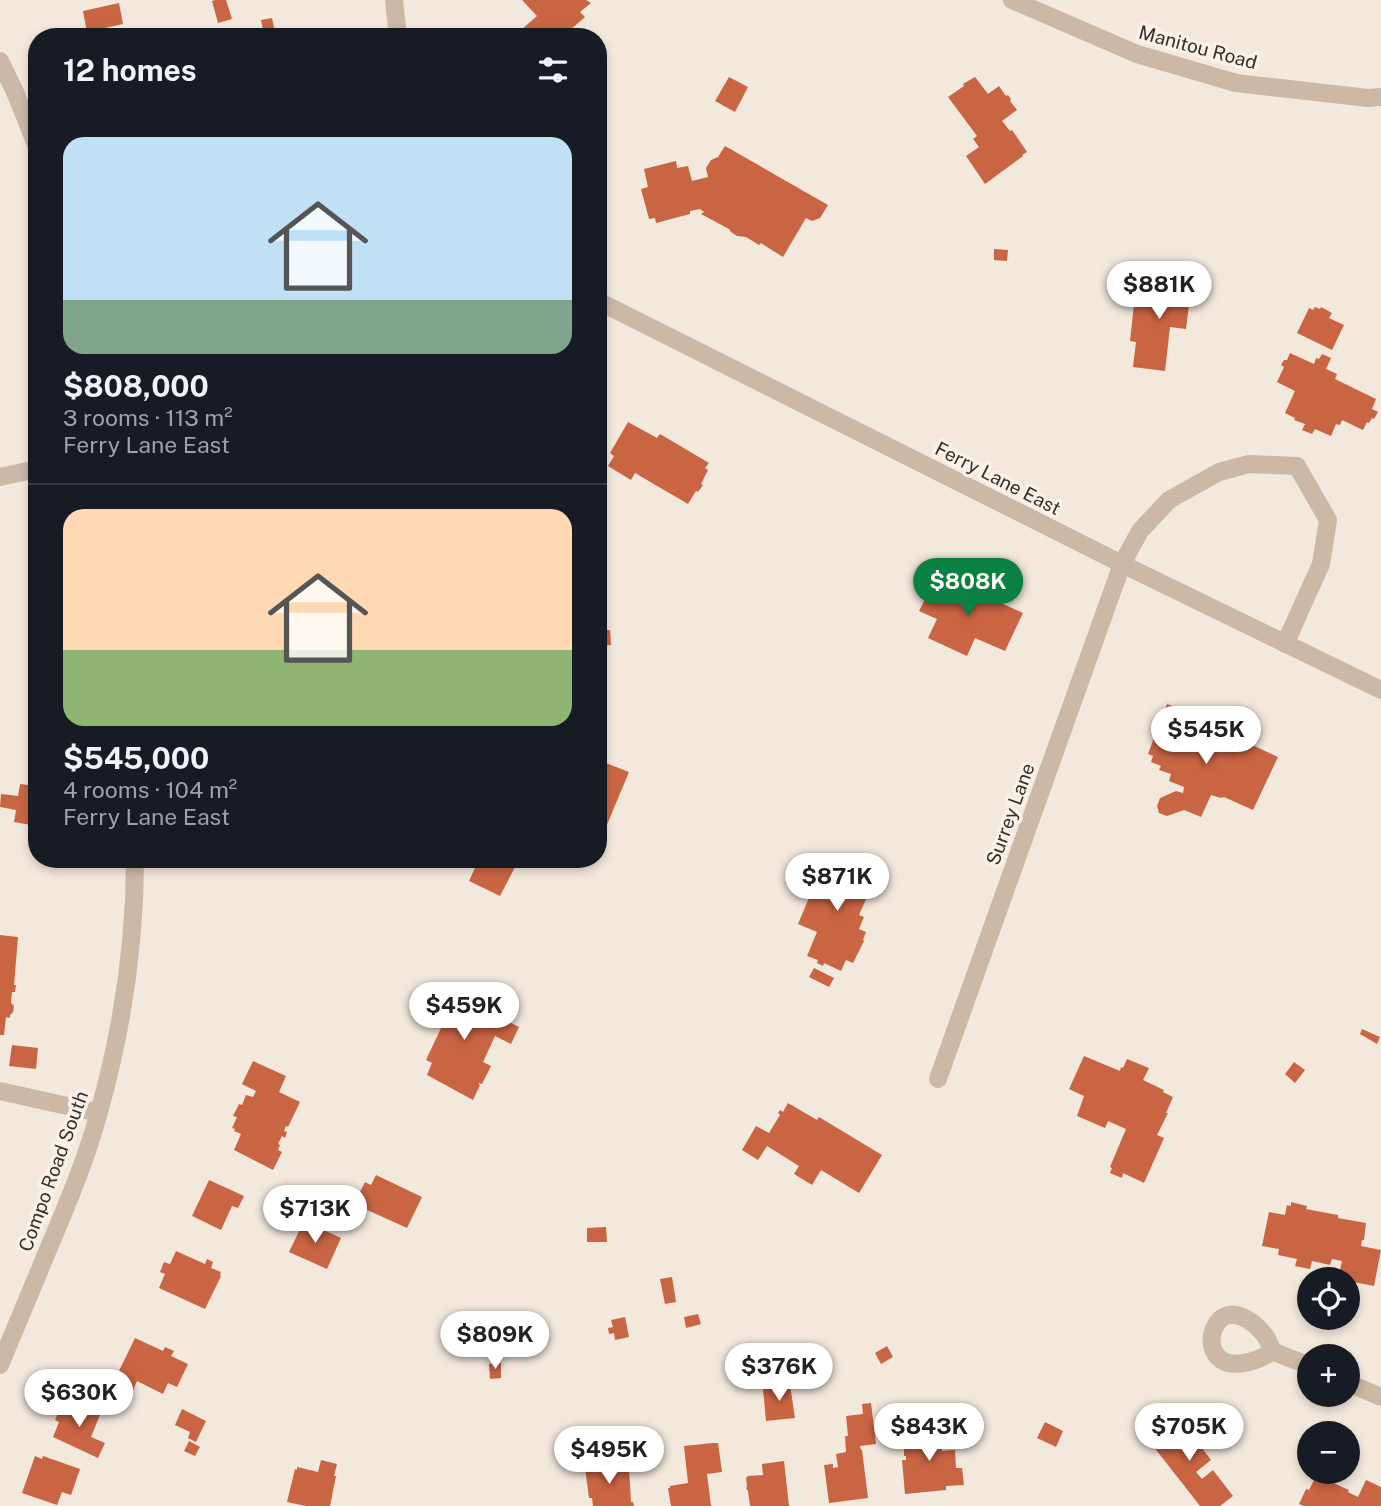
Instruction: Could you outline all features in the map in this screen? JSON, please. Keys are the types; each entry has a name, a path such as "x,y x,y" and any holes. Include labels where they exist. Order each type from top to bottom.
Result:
{"street":[{"path":"394,0 397,28"},
{"name":"Manitou Road","path":"1012,0 1137,54 1236,83 1368,98 1381,97"},
{"path":"0,61 28,124"},
{"name":"Ferry Lane East","path":"607,306 1381,691"},
{"name":"Surrey Lane","path":"938,1079 1122,564 1140,531 1168,500 1219,472 1249,464 1297,466 1328,520 1321,565 1285,644"},
{"path":"0,477 28,471"},
{"name":"Compo Road South","path":"0,1365 63,1213 99,1113 114,1054 129,961 135,868"},
{"path":"0,1091 99,1113"},
{"path":"1274,1351 1297,1361"},
{"path":"1360,1387 1381,1397"}],"building":[{"path":"226,0 232,19 218,23 212,1"},
{"path":"522,0 586,0 591,3 580,12 585,17 572,28 523,28 537,16"},
{"path":"119,3 123,24 86,28 83,11"},
{"path":"272,18 274,28 263,28 261,20"},
{"path":"729,77 748,87 735,112 715,101"},
{"path":"975,77 988,94 999,86 1011,99 1017,110 1002,121 1012,130 1027,152 985,184 966,156 979,147 973,139 977,136 948,97"},
{"path":"725,146 828,205 820,218 812,221 806,218 783,257 761,243 759,245 746,237 737,236 701,214 704,212 700,209 656,223 655,218 649,219 641,189 648,187 644,169 676,161 677,168 688,166 692,181 708,177 706,168"},
{"path":"994,249 1008,250 1007,261 994,260"},
{"path":"1154,277 1192,282 1186,329 1170,327 1165,371 1133,367 1136,342 1130,341 1135,295 1152,297"},
{"path":"1315,307 1332,313 1329,318 1344,325 1332,350 1297,333 1309,308 1313,310"},
{"path":"1290,353 1314,364 1316,358 1319,359 1322,354 1331,358 1326,369 1337,374 1335,379 1376,399 1372,409 1378,412 1374,419 1367,422 1363,430 1342,420 1340,425 1336,424 1331,436 1315,429 1312,434 1302,430 1305,424 1285,413 1295,391 1277,382 1284,367 1281,365"},
{"path":"628,422 657,438 660,434 709,463 705,468 708,470 701,484 703,485 688,504 635,473 631,480 608,466 614,456 610,453"},
{"path":"936,576 1023,613 1005,651 975,638 967,656 928,638 937,619 919,611 929,591 926,589 929,584 932,585"},
{"path":"607,630 610,630 611,645 607,645"},
{"path":"1167,704 1200,717 1195,729 1243,749 1246,742 1278,757 1253,810 1224,797 1211,795 1201,817 1184,810 1167,816 1159,813 1157,806 1160,798 1176,791 1183,793 1184,787 1169,781 1171,774 1159,770 1161,766 1151,762 1153,756 1148,754"},
{"path":"607,763 629,772 607,825"},
{"path":"20,784 28,785 28,824 14,822 16,810 0,807 1,794 18,796"},
{"path":"844,859 877,875 859,915 864,917 859,929 866,932 864,941 853,963 846,960 841,971 824,963 823,966 817,963 818,960 807,956 817,932 798,924 814,886 811,880 816,866 822,864 839,871"},
{"path":"475,868 514,868 500,896 469,881"},
{"path":"0,935 18,937 16,985 11,1003 14,1006 10,1018 6,1017 4,1035 0,1035"},
{"path":"814,968 834,978 829,987 809,977"},
{"path":"440,987 471,1003 473,999 491,1008 489,1012 519,1027 511,1044 495,1036 483,1062 491,1066 482,1084 478,1083 480,1085 473,1100 427,1075 432,1063 426,1060 443,1024 426,1016"},
{"path":"1362,1029 1380,1037 1377,1044 1360,1034"},
{"path":"12,1045 38,1048 36,1069 9,1066"},
{"path":"1084,1056 1120,1071 1127,1059 1149,1068 1143,1080 1173,1097 1157,1135 1164,1138 1144,1183 1123,1173 1122,1178 1110,1173 1126,1129 1108,1121 1105,1128 1077,1116 1084,1096 1069,1089"},
{"path":"253,1061 286,1076 279,1092 300,1102 288,1127 286,1126 285,1138 282,1136 278,1144 278,1150 282,1152 273,1170 234,1150 241,1134 232,1128 237,1117 233,1116 246,1095 253,1097 256,1091 242,1084"},
{"path":"1294,1062 1305,1070 1295,1083 1285,1074"},
{"path":"788,1103 817,1120 819,1117 882,1155 859,1193 821,1170 812,1185 794,1174 799,1166 767,1146 758,1160 742,1150 756,1126 769,1133 780,1115 778,1113 780,1110 783,1112"},
{"path":"376,1175 422,1197 407,1228 354,1204 365,1182 371,1185"},
{"path":"209,1180 244,1196 238,1208 232,1206 221,1230 192,1216"},
{"path":"1291,1202 1307,1206 1306,1209 1338,1215 1338,1218 1366,1223 1361,1246 1381,1250 1374,1286 1360,1283 1360,1267 1341,1267 1342,1261 1332,1259 1330,1265 1312,1261 1310,1267 1295,1266 1297,1259 1278,1255 1279,1249 1262,1246 1269,1212 1285,1215 1287,1205 1291,1206"},
{"path":"304,1221 341,1238 327,1269 289,1252"},
{"path":"606,1227 607,1242 587,1242 587,1228"},
{"path":"176,1251 205,1264 207,1259 213,1262 211,1268 221,1272 205,1309 159,1288 165,1274 160,1272 164,1262 170,1264"},
{"path":"672,1277 676,1302 665,1304 660,1279"},
{"path":"698,1314 701,1324 686,1328 684,1317"},
{"path":"625,1317 629,1337 615,1340 614,1333 609,1334 608,1328 613,1327 611,1320"},
{"path":"135,1338 163,1351 165,1347 174,1351 171,1356 188,1364 177,1387 168,1383 163,1394 137,1381 132,1393 117,1386 122,1375 118,1373"},
{"path":"887,1346 893,1357 881,1364 875,1353"},
{"path":"501,1363 501,1378 490,1379 489,1364"},
{"path":"788,1371 790,1384 764,1387 762,1374"},
{"path":"790,1385 795,1418 766,1421 763,1389"},
{"path":"68,1401 100,1415 91,1437 105,1443 98,1458 53,1437 59,1422 55,1420 58,1413 62,1415"},
{"path":"871,1403 876,1444 860,1446 868,1498 829,1503 824,1465 833,1464 833,1468 838,1467 836,1454 846,1452 846,1416 863,1414 862,1404"},
{"path":"182,1409 206,1421 196,1442 188,1438 190,1432 175,1425"},
{"path":"1173,1416 1184,1430 1187,1428 1211,1460 1196,1472 1202,1479 1213,1470 1233,1496 1220,1506 1200,1506 1146,1437"},
{"path":"937,1422 938,1441 941,1440 942,1451 955,1450 956,1468 962,1468 964,1485 946,1486 946,1490 905,1494 902,1460 906,1460 904,1444 916,1441 918,1443 917,1424"},
{"path":"1045,1422 1063,1431 1056,1447 1037,1438"},
{"path":"189,1441 200,1447 195,1456 184,1451"},
{"path":"718,1443 722,1472 707,1474 711,1506 671,1506 668,1488 688,1483 684,1446"},
{"path":"35,1456 42,1459 43,1456 80,1469 71,1495 62,1492 57,1505 22,1493"},
{"path":"321,1460 337,1464 330,1506 306,1506 287,1502 295,1469 297,1470 297,1467 318,1472"},
{"path":"784,1461 789,1506 750,1506 746,1478 763,1475 762,1464"},
{"path":"613,1465 614,1470 629,1468 631,1502 634,1506 593,1506 592,1498 589,1498 585,1468"},
{"path":"1366,1480 1381,1487 1381,1506 1299,1504 1306,1489 1309,1490 1312,1484 1336,1484 1358,1497"}]}
